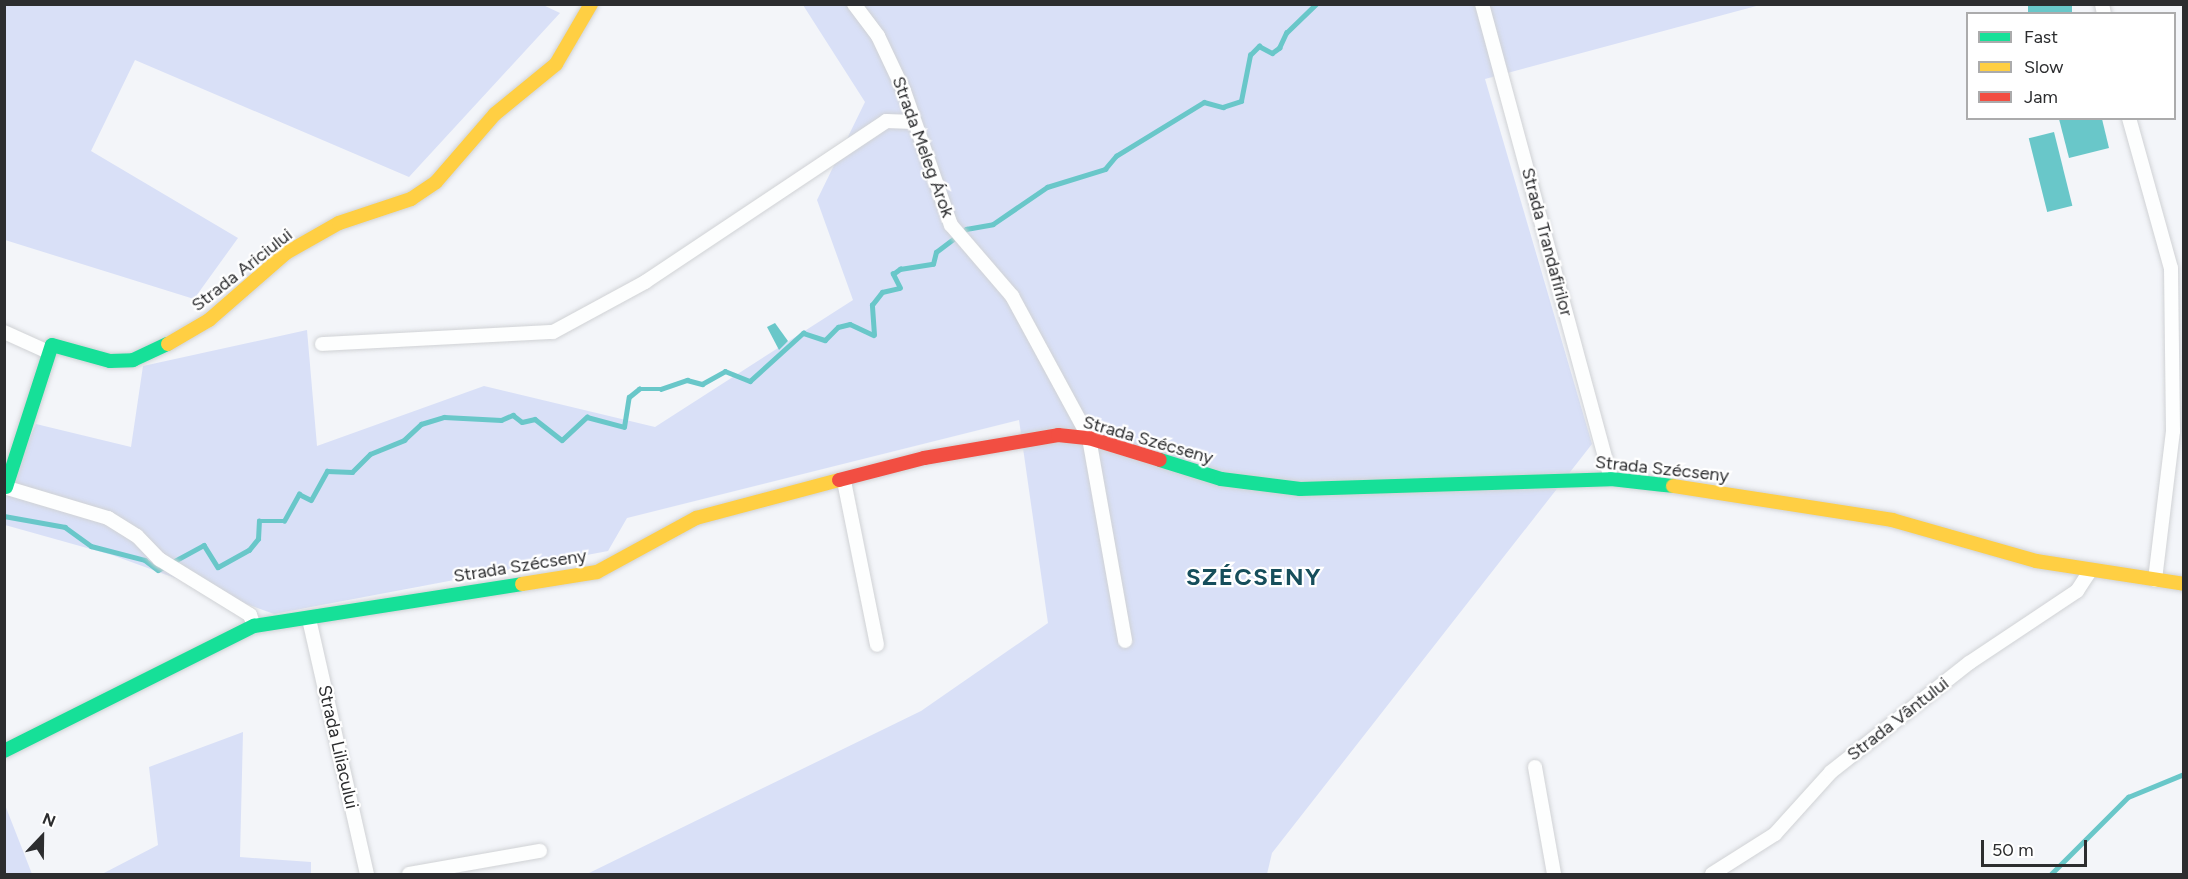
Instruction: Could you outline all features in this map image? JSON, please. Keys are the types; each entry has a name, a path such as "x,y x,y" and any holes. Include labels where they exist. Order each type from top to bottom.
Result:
{"street":[{"name":"Strada Ariciului","path":"4,332 48,352 52,345 110,361 132,360 164,347 209,320 286,253 339,223 411,200 436,182 495,114 556,64 591,4"},
{"name":"Strada Meleg Árok","path":"854,4 878,36 959,235 1012,296 1089,438 1125,641"},
{"name":"Strada Trandafirilor","path":"1482,4 1611,479"},
{"path":"2131,120 2177,267 2173,431 2155,580"},
{"path":"322,344 553,332 645,282 886,121 914,122"},
{"path":"48,352 5,487 108,518 167,564 250,615 254,626"},
{"name":"Strada Szécseny","path":"4,751 254,626 597,572 635,556 687,521 924,458 1041,436 1089,438 1221,479 1300,489 1368,491 1611,479 1892,520 2036,561 2184,584"},
{"path":"844,480 877,645"},
{"name":"Strada Vântului","path":"1712,874 1775,834 1831,772 1969,663 2077,591 2090,571"},
{"name":"Strada Liliacului","path":"309,619 367,874"},
{"path":"1535,767 1554,874"},
{"path":"409,874 540,851"}],"shaded area":[{"path":"541,4 560,13 409,177 135,60 91,151 238,238 194,299 5,240 5,5"},
{"path":"803,5 1760,5 1485,79 1592,444 1272,853 1267,874 587,874 921,711 1048,623 1019,420 627,518 608,551 274,614 112,555 5,525 5,491 36,424 131,447 143,366 307,330 317,446 484,386 655,427 853,300 817,200 865,102"},
{"path":"243,732 240,857 311,862 311,874 102,874 158,845 149,767"},
{"path":"5,805 32,874 5,874"}],"water":[{"path":"2028,5 2072,5 2072,12 2028,12"},
{"path":"2059,120 2102,120 2109,148 2069,158"},
{"path":"2054,132 2072,206 2047,212 2029,138"},
{"path":"775,323 788,341 779,350 767,327"}],"waterway":[{"path":"4,516 65,527 91,546 145,560 158,570 204,545 218,567 249,550 258,539 259,521 284,521 299,494 311,500 327,471 352,472 370,454 404,440 421,424 444,417 501,420 513,415 522,422 535,419 562,440 587,417 624,427 629,397 639,389 661,389 687,380 702,384 725,371 750,381 803,333 825,340 838,327 850,324 874,335 872,305 882,292 900,288 893,274 900,269 933,264 936,252 966,229 993,224 1047,187 1105,169 1116,156 1204,102 1223,107 1241,101 1250,55 1259,46 1272,53 1279,48 1286,33 1316,4"},
{"path":"2051,874 2128,797 2184,774"}],"traffic: fast":[{"path":"6,487 52,345 110,361 133,360 168,344"},
{"path":"1160,460 1221,479 1300,489 1611,479 1673,486"},
{"path":"4,751 254,626 522,584"}],"traffic: slow":[{"path":"168,344 209,320 286,253 339,223 411,199 436,182 495,114 556,64 591,4"},
{"path":"522,584 597,572 696,518 839,480"},
{"path":"1673,486 1892,520 2036,561 2184,584"}],"traffic: jam":[{"path":"839,480 924,458 1058,435 1089,438 1160,460"}],"district":[{"name":"SZÉCSENY","path":"1254,577"}]}
